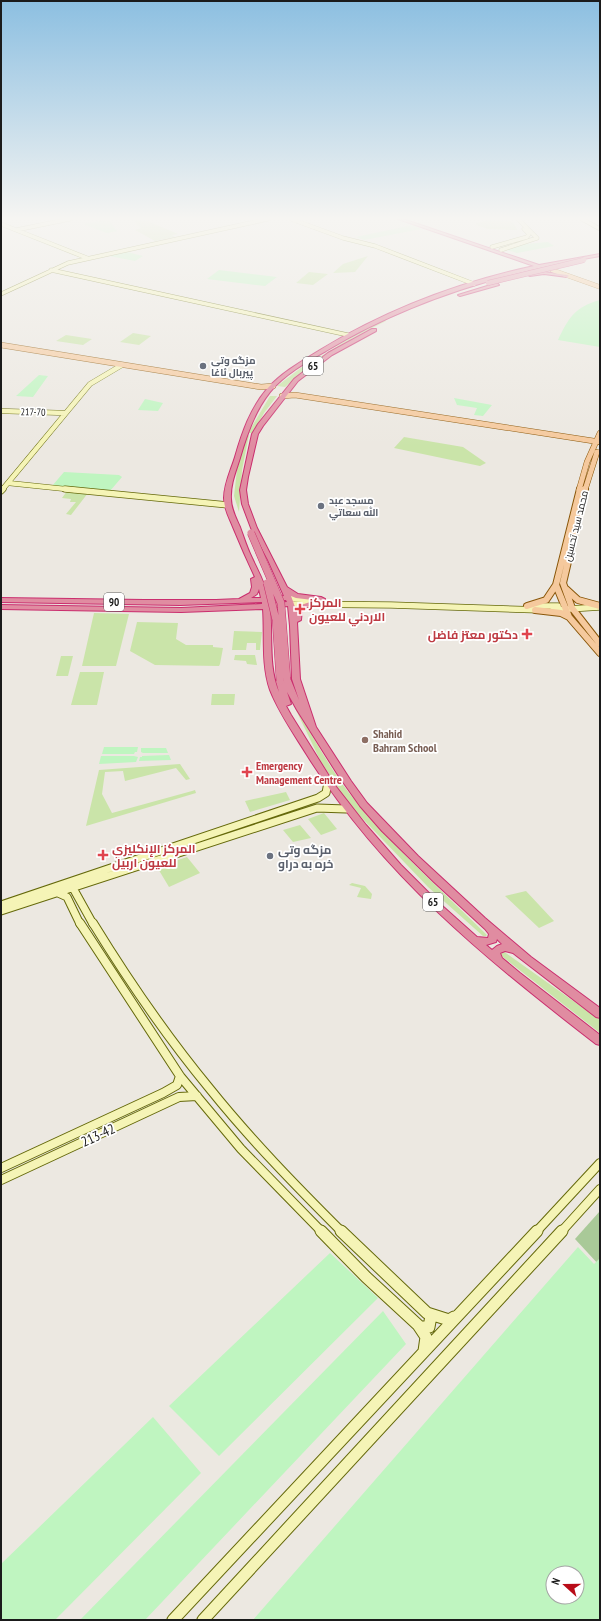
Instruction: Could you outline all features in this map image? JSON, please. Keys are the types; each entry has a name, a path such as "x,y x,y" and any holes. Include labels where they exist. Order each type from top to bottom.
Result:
{"highway":[{"name":"65","path":"248,534 240,502 248,460 255,434 266,416 282,396 313,366 365,334 449,295"},
{"name":"65","path":"451,295 405,310 348,335 302,364 273,386 266,394 249,422 244,434 229,492 228,505 248,558 271,604 268,624 270,672 275,691 298,733 346,808 367,834 432,902 499,962 600,1041"},
{"name":"65","path":"443,297 453,295"},
{"path":"302,364 303,367 313,366"},
{"path":"244,434 255,434"},
{"name":"65","path":"243,490 254,528 281,580 284,589 293,601 296,679 312,726"},
{"name":"65","path":"229,492 248,534 275,605 284,681 298,733"},
{"path":"228,602 248,598 256,591 248,558"},
{"path":"256,572 264,586 276,586 280,584 281,580"},
{"path":"271,604 282,589 281,580"},
{"path":"284,589 296,596 321,599"},
{"name":"90","path":"1,600 228,602 252,604"},
{"path":"252,604 271,604 293,601"},
{"name":"90","path":"1,608 239,609 252,604"},
{"path":"271,604 287,612 293,618"},
{"path":"294,643 296,636 297,609 301,606 310,604"},
{"path":"208,609 254,614 264,618 268,624 276,622 290,624 291,636 294,643"},
{"name":"65","path":"284,681 358,797 388,830 440,883 490,929 516,951 600,1014"},
{"path":"473,939 480,942 489,942 494,937 490,929"},
{"path":"499,962 495,956 498,949 509,948 516,951"}],"main road":[{"path":"1,346 117,367 260,388 273,386"},
{"path":"260,388 266,394"},
{"path":"289,388 294,394"},
{"path":"282,396 294,394 598,441"},
{"path":"600,433 574,508 556,577 556,585 569,617 600,653"},
{"name":"محمد سید تحسین","path":"566,608 564,573 598,441"},
{"path":"526,606 546,600 556,585"},
{"path":"564,587 578,600 600,607"},
{"path":"566,608 600,644"},
{"path":"535,610 561,613 569,617"}],"street":[{"path":"164,295 348,335"},
{"path":"1,491 90,384 117,367"},
{"name":"217-70","path":"1,411 65,413"},
{"path":"8,483 228,505"},
{"path":"293,601 321,599 566,608"},
{"path":"293,601 310,604 535,610 600,607"},
{"path":"1,904 321,797 327,792 328,782"},
{"path":"1,911 317,808 346,808"},
{"path":"254,820 263,822 258,827"},
{"path":"73,888 92,924 189,1064 289,1179 431,1316 449,1320 458,1315"},
{"path":"58,893 67,897 82,927 180,1076 241,1149 366,1277 420,1327 426,1337 424,1351"},
{"path":"99,953 110,949"},
{"name":"213-42","path":"1,1168 163,1093 177,1085 180,1076"},
{"name":"213-42","path":"1,1180 179,1097 197,1096"},
{"path":"173,1620 600,1163"},
{"path":"278,1187 289,1179"},
{"path":"203,1620 600,1189"},
{"path":"420,1327 429,1327 431,1316"}],"green space":[{"path":"600,300 600,347 558,340 574,314 584,306"},
{"path":"385,320 386,321 353,338 309,366 307,365 350,338"},
{"path":"133,333 151,336 139,345 120,342"},
{"path":"66,335 92,339 83,345 56,341"},
{"path":"302,367 307,368 285,387 277,386"},
{"path":"39,375 48,376 33,397 16,396"},
{"path":"270,396 277,396 264,413 253,433 248,433"},
{"path":"454,398 492,405 483,416 474,415 477,408 457,405"},
{"path":"145,399 163,403 158,411 138,410"},
{"path":"249,435 242,470 239,512 234,496 237,470 245,439"},
{"path":"404,437 463,447 486,463 480,466 394,448"},
{"path":"64,472 119,475 122,477 110,491 52,486"},
{"path":"67,491 88,493 71,515 66,514 76,502 70,502 71,499 62,498"},
{"path":"94,613 129,614 116,666 82,666"},
{"path":"137,622 178,623 176,639 186,645 213,645 213,647 223,648 219,666 155,665 130,651"},
{"path":"234,631 262,632 260,650 256,650 256,643 247,643 246,650 232,650"},
{"path":"235,655 255,655 257,665 247,664 246,661 234,660"},
{"path":"61,656 73,656 68,676 56,676"},
{"path":"80,672 104,672 97,705 71,705"},
{"path":"212,694 235,694 234,705 211,705"},
{"path":"295,708 349,793 398,848 487,935 486,936 483,936 428,887 360,816 341,793 320,760"},
{"path":"104,747 138,747 137,752 134,754 102,754"},
{"path":"141,748 166,748 168,753 143,753 141,752"},
{"path":"169,755 171,760 139,761 140,757 142,756"},
{"path":"101,756 138,757 136,762 99,764"},
{"path":"180,764 190,779 186,780 176,768 125,781 123,771 105,772 102,794 112,813 195,790 196,793 86,826 99,770"},
{"path":"286,792 290,800 250,812 245,801"},
{"path":"324,813 337,829 321,835 308,819"},
{"path":"300,825 311,838 293,842 283,830"},
{"path":"187,857 200,873 169,887 157,867"},
{"path":"352,883 365,886 372,894 371,899 357,897 361,888 349,885"},
{"path":"526,891 554,921 539,928 505,896"},
{"path":"503,951 600,1020 600,1033 499,954"},
{"path":"600,1211 600,1266 575,1239"},
{"path":"578,1247 594,1264 600,1258 600,1620 253,1620"},
{"path":"330,1253 378,1298 219,1456 169,1406"},
{"path":"383,1311 406,1344 145,1620 80,1620"},
{"path":"153,1417 201,1473 55,1620 1,1620 1,1564"}],"place":[{"name":"مزگه وتى پيربال ئاغا","path":"203,366"},
{"name":"مسجد عبد الله سعاتي","path":"321,506"},
{"name":"المركز الاردني للعيون","path":"300,609"},
{"name":"دكتور معتز فاضل","path":"527,634"},
{"name":"Shahid Bahram School","path":"365,740"},
{"name":"Emergency Management Centre","path":"247,772"},
{"name":"المركز الإنكليزي للعيون اربيل","path":"103,855"},
{"name":"مزگه وتى خره به دراو","path":"270,856"}]}
